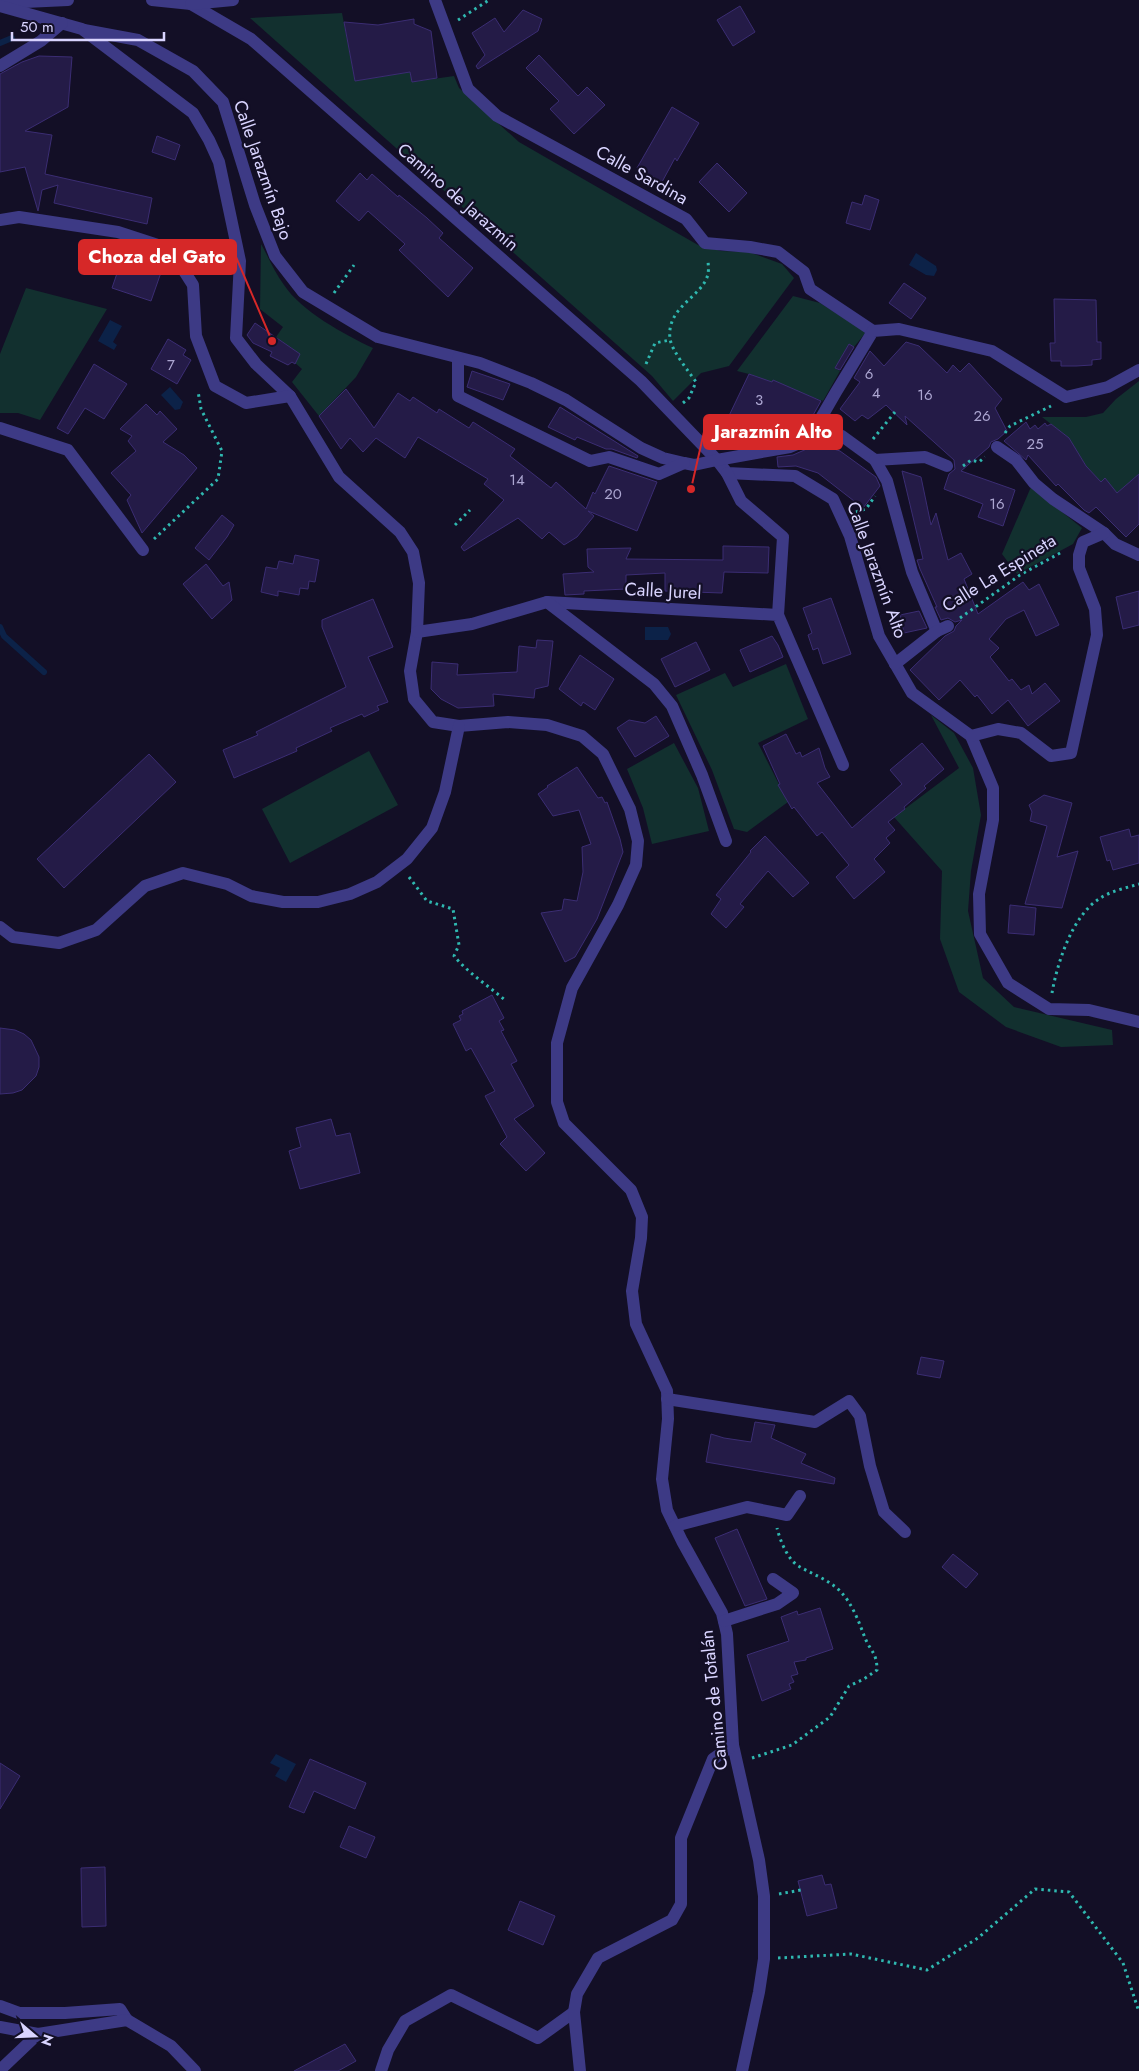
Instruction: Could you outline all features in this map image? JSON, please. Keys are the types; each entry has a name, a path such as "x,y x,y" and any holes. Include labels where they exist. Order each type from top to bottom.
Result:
{"street":[{"path":"0,5 68,0"},
{"name":"Camino de Jarazmín","path":"152,0 192,4 251,39 641,381 717,460"},
{"path":"192,4 233,0"},
{"name":"Calle Sardina","path":"435,0 468,89 496,116 686,219 705,243"},
{"name":"Camino de Totalán","path":"0,5 82,29 193,114 209,140 219,162 240,261 236,338 256,364 290,396 339,477 400,532 413,552 419,583 417,632 410,672 414,699 433,722 458,726 508,722 546,725 582,736 603,754 630,809 638,841 636,865 618,905 572,988 558,1043 557,1102 564,1123 631,1190 642,1217 641,1238 632,1291 636,1324 667,1391 668,1419 662,1479 668,1510 722,1613 727,1634 733,1745 759,1860 764,1896 764,1959 742,2071"},
{"path":"0,66 41,41 62,24"},
{"name":"Calle Jarazmín Bajo","path":"82,29 138,40 193,71 223,102 255,205 275,256 303,292 378,337 480,363 531,383 566,400 641,448 663,458 694,465 790,447 810,437 824,433 842,436 875,460"},
{"path":"0,220 19,217 118,232 170,249 193,285 196,336 215,386 246,403 290,396"},
{"path":"705,243 750,247 778,252 804,272 810,290 873,331 899,329 992,351 1066,397 1108,387 1139,370"},
{"path":"810,437 873,331"},
{"path":"458,358 458,396 590,461 609,457 658,474 684,463"},
{"path":"0,428 68,450 143,550"},
{"path":"996,447 1016,460 1034,483 1053,499 1104,533 1115,544 1134,552 1139,540"},
{"path":"875,460 925,456 946,466"},
{"path":"717,460 727,473 741,501 783,537 778,615 843,765"},
{"name":"Calle La Espineta","path":"875,460 887,481 912,572 943,628"},
{"name":"Calle Jarazmín Alto","path":"727,473 795,476 833,499 850,536 879,636 912,694 971,736"},
{"path":"1104,533 1083,542 1079,555 1079,568 1095,609 1098,635 1070,753 1051,756 1021,733 998,729 971,736 993,788 993,820 979,894 980,934 1008,983 1049,1009 1089,1010 1139,1022"},
{"path":"547,602 654,684 672,706 702,775 726,841"},
{"name":"Calle Jurel","path":"417,632 472,624 547,602 778,615"},
{"path":"895,664 943,628"},
{"path":"0,927 13,937 59,943 96,930 145,886 183,873 227,884 251,896 283,902 318,902 350,894 377,882 400,865 432,828 444,792 458,726"},
{"path":"667,1399 815,1422 849,1401 860,1416 870,1466 884,1512 905,1532"},
{"path":"675,1526 747,1507 787,1515 800,1496"},
{"path":"724,1621 777,1604 793,1593 773,1579"},
{"path":"580,2071 574,2012 577,1994 598,1958 672,1920 681,1904 681,1838 713,1759 733,1745"},
{"path":"381,2071 388,2050 405,2021 451,1995 538,2038 574,2012"},
{"path":"0,2006 19,2013 65,2013 120,2009 127,2020 171,2046 195,2071"},
{"path":"0,2027 38,2034 127,2020"},
{"path":"0,2070 38,2034"}],"path":[{"path":"445,28 489,0"},
{"path":"670,412 689,398 696,382 670,340 671,325 681,307 708,276 708,254 705,243"},
{"path":"325,305 354,265"},
{"path":"641,381 648,355 655,343 670,340"},
{"path":"143,550 218,479 222,451 201,410 195,372 206,363"},
{"path":"946,466 962,466 971,460 979,462 996,447 1010,426 1066,397"},
{"path":"872,441 895,412"},
{"path":"841,517 866,509 887,481"},
{"path":"455,525 470,510"},
{"name":"Calle La Espineta","path":"943,628 1020,575 1083,542"},
{"path":"400,865 427,901 453,909 459,945 454,956 465,969 488,985 506,1001"},
{"path":"1049,1009 1056,969 1078,920 1099,899 1139,884"},
{"path":"736,1758 753,1758 792,1745 830,1717 849,1686 877,1670 877,1658 867,1643 855,1614 840,1591 819,1576 795,1564 780,1540 773,1513"},
{"path":"764,1959 851,1954 927,1970 978,1938 1035,1889 1069,1892 1123,1963 1139,2012"},
{"path":"776,1895 801,1890"}],"green space":[{"path":"342,13 355,81 410,72 412,82 454,76 459,88 519,142 698,245 721,251 749,252 782,264 794,278 729,366 701,373 673,401 652,376 250,18"},
{"path":"261,244 281,280 301,304 337,329 373,348 356,377 319,416 292,382 302,369 293,361 299,354 276,337 283,327 260,309"},
{"path":"26,288 107,309 40,420 18,413 0,413 0,354"},
{"path":"793,296 820,303 866,332 854,347 849,344 835,368 840,371 823,401 737,371"},
{"path":"1139,381 1139,474 1117,494 1105,478 1101,482 1087,467 1065,435 1042,417 1086,417 1103,413 1116,399"},
{"path":"1031,487 1082,528 1073,544 1017,574 1002,554"},
{"path":"786,664 808,719 758,743 788,802 747,832 734,829 712,770 676,695 725,673 733,687"},
{"path":"931,715 954,733 973,768 981,815 971,871 968,911 983,978 1014,1007 1112,1030 1113,1045 1061,1047 1006,1027 959,992 940,939 942,871 894,817 959,768"},
{"path":"674,743 698,788 709,831 652,844 643,808 627,769"},
{"path":"369,751 398,805 290,863 262,809"}],"water":[{"path":"916,253 936,266 937,270 934,276 926,275 909,265"},
{"path":"110,320 122,326 113,342 117,345 114,350 98,341"},
{"path":"170,387 183,402 180,409 175,410 161,395"},
{"path":"645,627 668,627 671,634 668,640 645,640"},
{"path":"276,1754 296,1764 286,1782 275,1776 280,1768 270,1763"}],"building":[{"path":"740,6 755,32 733,46 717,20"},
{"path":"523,10 542,19 538,31 478,69 476,66 485,55 472,33 495,18 504,32"},
{"path":"414,19 414,24 431,31 437,78 412,82 410,72 355,81 344,22 378,25"},
{"path":"539,55 578,96 587,87 605,105 574,134 550,109 559,101 526,68"},
{"path":"39,56 72,57 68,107 25,131 52,135 45,174 152,198 147,224 54,203 58,185 42,190 38,211 25,167 0,172 0,74 22,62"},
{"path":"672,107 699,123 677,161 675,158 662,182 637,168"},
{"path":"157,136 180,145 175,160 152,152"},
{"path":"717,163 747,193 729,212 699,182"},
{"path":"360,173 367,180 372,174 398,197 399,195 427,218 443,233 439,238 473,268 448,297 399,250 405,244 368,211 359,221 336,201"},
{"path":"865,195 879,200 870,230 846,223 852,202 862,205"},
{"path":"126,247 165,261 151,301 112,288"},
{"path":"904,283 926,298 911,319 889,303"},
{"path":"1054,299 1096,300 1097,342 1101,342 1101,359 1092,360 1092,365 1076,366 1061,366 1061,361 1051,361 1050,343 1055,343"},
{"path":"255,323 300,354 295,364 292,362 288,365 270,356 272,352 253,343 247,335"},
{"path":"168,339 186,350 183,355 191,360 177,384 151,369"},
{"path":"906,342 919,346 947,373 953,365 960,372 969,363 1002,399 995,408 1007,431 991,442 989,447 961,471 1015,490 1003,526 978,517 983,504 944,489 949,474 955,469 954,460 905,416 907,425 886,405 868,419 862,415 855,421 840,409 860,382 854,378 870,351 884,366"},
{"path":"849,344 854,347 840,370 835,368"},
{"path":"94,364 127,384 104,419 85,408 68,434 57,428"},
{"path":"472,371 510,384 503,400 467,387"},
{"path":"749,374 772,382 773,380 821,401 803,433 776,441 776,439 765,438 726,422"},
{"path":"346,389 374,428 398,393 410,401 413,397 437,413 439,409 469,428 473,422 515,449 510,456 551,488 556,482 586,509 593,492 595,494 609,466 657,482 637,531 588,511 594,516 577,537 564,545 549,532 542,539 518,518 464,551 461,547 504,500 484,484 488,479 418,437 405,458 376,438 363,452 350,438 341,449 319,416"},
{"path":"146,404 157,415 160,411 177,429 163,442 184,455 197,468 142,533 127,500 131,495 111,473 136,451 128,441 132,436 120,429"},
{"path":"560,407 638,456 637,458 612,449 606,449 577,437 575,440 548,427"},
{"path":"1026,422 1030,429 1035,425 1038,429 1045,423 1047,426 1051,424 1069,438 1086,466 1101,482 1105,478 1117,493 1139,474 1139,524 1126,537 1096,507 1089,513 1084,510 1058,484 1056,486 1028,455 1026,460 1004,441"},
{"path":"818,444 840,451 876,477 880,486 863,508 818,473 796,466 778,467 777,457 793,455"},
{"path":"902,471 921,477 931,525 936,513 948,560 961,553 972,574 964,579 978,614 1023,582 1029,590 1039,584 1059,625 1036,636 1024,610 1006,619 989,639 999,648 990,657 1009,681 1012,679 1021,690 1029,685 1032,694 1045,683 1060,701 1028,726 1008,700 992,714 977,695 975,697 960,680 939,700 910,670 945,636 954,631 962,620 955,622 948,618 941,620 935,607 937,607 917,560 923,559"},
{"path":"222,515 234,525 209,560 195,548"},
{"path":"723,546 769,547 768,573 724,572 722,593 665,591 665,573 626,575 626,589 584,591 584,594 565,595 563,574 594,572 588,567 587,549 631,548 626,559 723,560"},
{"path":"295,555 319,560 315,582 309,581 308,589 300,588 299,595 278,591 278,596 261,592 266,567 277,569 279,561 293,564"},
{"path":"206,564 223,586 229,582 232,600 212,619 183,584"},
{"path":"1139,591 1139,625 1123,629 1116,597"},
{"path":"831,598 851,654 823,664 818,648 813,650 808,635 812,633 803,608"},
{"path":"373,599 393,647 368,657 388,702 377,706 379,710 364,717 362,714 330,728 332,731 296,748 297,751 234,778 223,750 258,735 256,732 346,687 322,627 322,620"},
{"path":"919,611 927,628 904,633 900,615"},
{"path":"772,636 783,657 750,672 740,650"},
{"path":"537,640 553,641 548,686 535,689 534,698 493,694 494,706 458,708 441,699 431,689 432,662 458,664 457,675 517,672 519,646 536,648"},
{"path":"696,642 710,670 675,687 661,659"},
{"path":"580,655 614,679 595,710 583,702 581,706 559,689"},
{"path":"656,716 669,736 635,757 617,728 629,720 645,723"},
{"path":"786,734 796,754 800,752 802,757 819,748 830,777 817,783 852,828 902,784 890,770 922,743 944,769 924,786 926,788 904,807 905,809 888,822 895,830 886,838 890,843 874,859 885,872 854,899 836,877 849,865 822,832 817,836 794,807 792,809 778,785 780,784 763,746"},
{"path":"149,754 176,782 64,888 37,859"},
{"path":"577,767 598,798 602,797 605,803 607,802 623,852 597,919 575,957 565,962 541,913 562,910 564,899 577,901 583,872 582,847 591,844 579,810 553,816 538,794"},
{"path":"1044,795 1072,803 1057,857 1078,851 1062,908 1025,904 1047,826 1030,821 1032,812 1029,805"},
{"path":"1129,829 1131,837 1139,835 1139,863 1113,870 1110,860 1107,861 1100,837"},
{"path":"765,836 809,883 793,897 768,871 740,904 744,907 726,928 711,914 721,899 716,895 750,851"},
{"path":"1010,905 1036,908 1034,935 1008,933"},
{"path":"492,995 504,1018 499,1021 504,1030 501,1031 517,1061 511,1064 534,1106 514,1119 545,1153 526,1171 500,1144 507,1137 485,1096 495,1091 471,1048 466,1051 453,1024 461,1020 459,1016 463,1014 462,1011"},
{"path":"0,1028 15,1030 24,1034 31,1040 39,1057 39,1067 36,1076 22,1090 13,1093 0,1094"},
{"path":"331,1119 336,1136 350,1133 360,1173 300,1189 289,1151 301,1147 296,1128"},
{"path":"921,1357 944,1361 940,1378 917,1374"},
{"path":"755,1422 775,1425 771,1438 806,1454 801,1463 835,1478 834,1484 706,1462 711,1434 751,1442"},
{"path":"737,1529 767,1599 745,1606 715,1538"},
{"path":"953,1554 978,1574 966,1588 942,1567"},
{"path":"820,1608 833,1649 806,1658 806,1660 794,1662 798,1674 791,1676 794,1682 789,1684 791,1689 762,1701 747,1655 789,1641 781,1617 797,1611 798,1615"},
{"path":"310,1759 366,1783 355,1809 314,1791 304,1813 289,1807"},
{"path":"0,1763 20,1776 0,1809"},
{"path":"349,1826 375,1837 366,1858 340,1847"},
{"path":"105,1867 106,1926 82,1927 81,1868"},
{"path":"822,1875 825,1885 831,1884 837,1908 807,1916 798,1881"},
{"path":"520,1901 555,1916 543,1945 508,1930"},
{"path":"345,2044 356,2061 338,2071 294,2071"}],"waterway":[{"path":"0,43 12,38"},
{"path":"0,627 4,636 44,672"}],"place":[{"name":"Choza del Gato","path":"272,341"},
{"name":"Jarazmín Alto","path":"691,489"}]}
